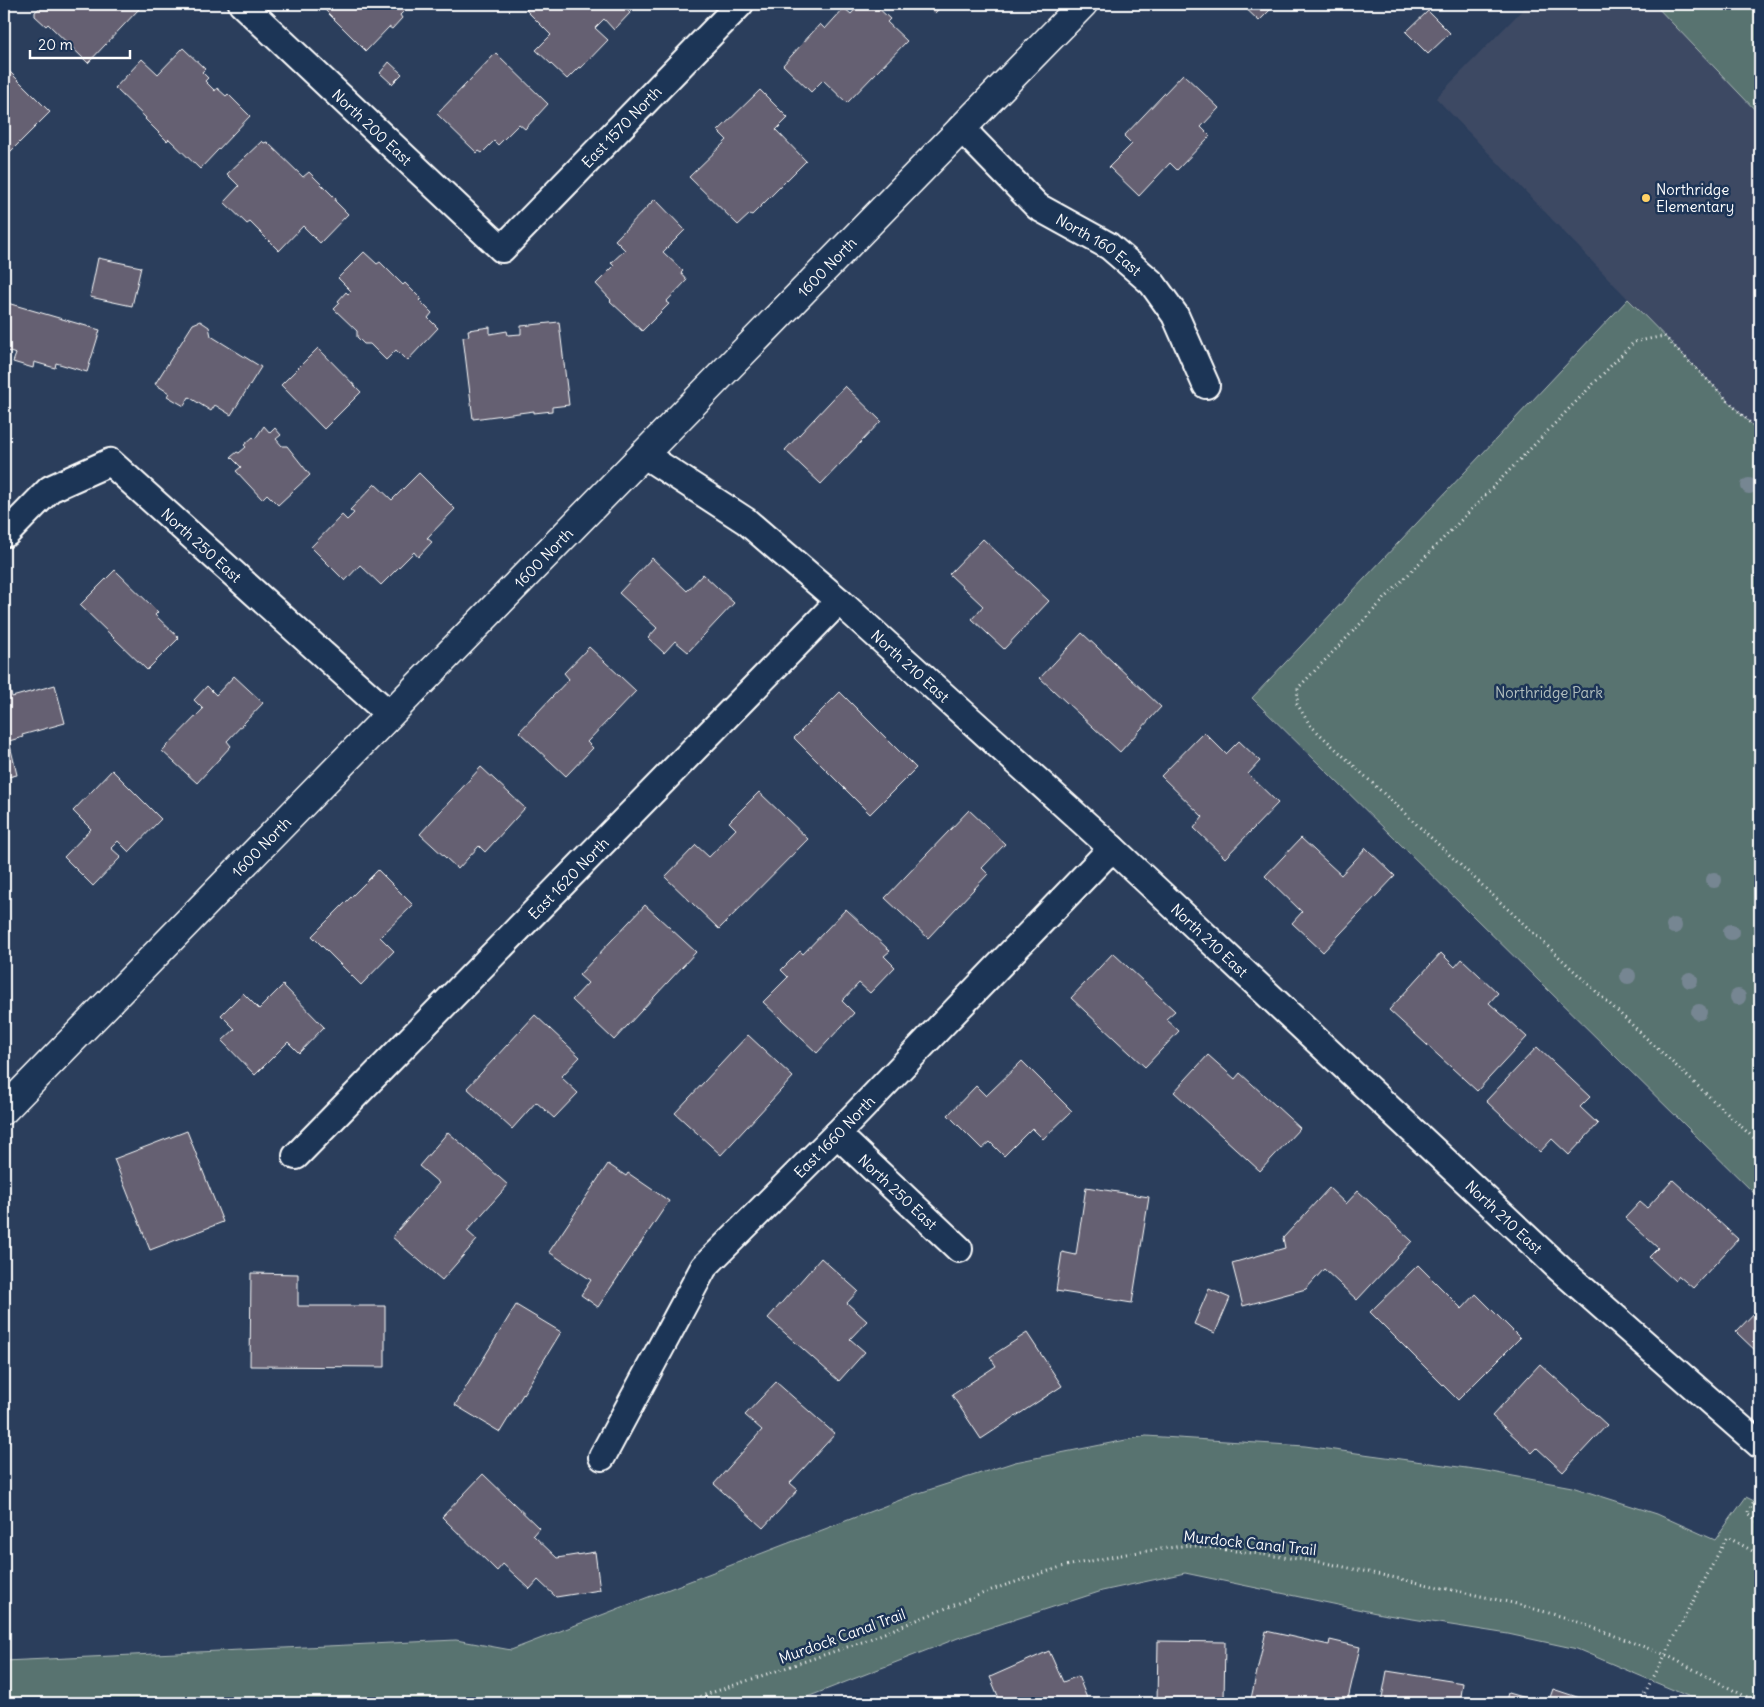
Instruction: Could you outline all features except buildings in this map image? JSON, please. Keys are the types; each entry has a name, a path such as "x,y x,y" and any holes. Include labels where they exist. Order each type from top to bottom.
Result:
{"main road":[{"name":"1600 North","path":"4,1110 1083,4"}],"street":[{"name":"North 200 East","path":"242,4 502,249"},
{"name":"East 1570 North","path":"502,249 740,4"},
{"name":"North 160 East","path":"961,128 1038,207 1109,246 1152,283 1175,315 1206,385"},
{"name":"North 210 East","path":"643,454 746,521 839,601 1112,848 1560,1269 1760,1445"},
{"name":"North 250 East","path":"6,533 50,489 110,462 389,714"},
{"name":"East 1620 North","path":"296,1156 839,601"},
{"name":"East 1660 North","path":"602,1457 704,1267 837,1134 1112,848"},
{"name":"North 250 East","path":"837,1134 959,1249"}],"path":[{"path":"1760,433 1664,336 1634,342 1298,688 1297,704 1310,725 1760,1144"},
{"path":"1758,1494 1747,1514 1760,1523"},
{"path":"1640,1703 1727,1537 1760,1555"},
{"name":"Murdock Canal Trail","path":"681,1703 862,1642 994,1589 1061,1567 1126,1554 1189,1545 1321,1562 1512,1603 1567,1618 1666,1655 1758,1703"}],"shaded area":[{"name":"Northridge Elementary","path":"1528,4 1760,4 1760,433 1628,299 1436,98"}],"green space":[{"path":"1654,4 1760,4 1760,115"},
{"name":"Northridge Park","path":"1628,299 1760,433 1760,1199 1252,698"},
{"path":"1146,1436 1305,1446 1481,1470 1572,1487 1657,1514 1715,1540 1746,1497 1760,1504 1760,1703 1704,1703 1577,1649 1508,1634 1381,1614 1185,1573 1102,1591 958,1638 792,1703 4,1703 4,1661 456,1640 511,1650 913,1495 1015,1462"}],"place":[{"name":"Northridge Elementary","path":"1646,198"}]}
